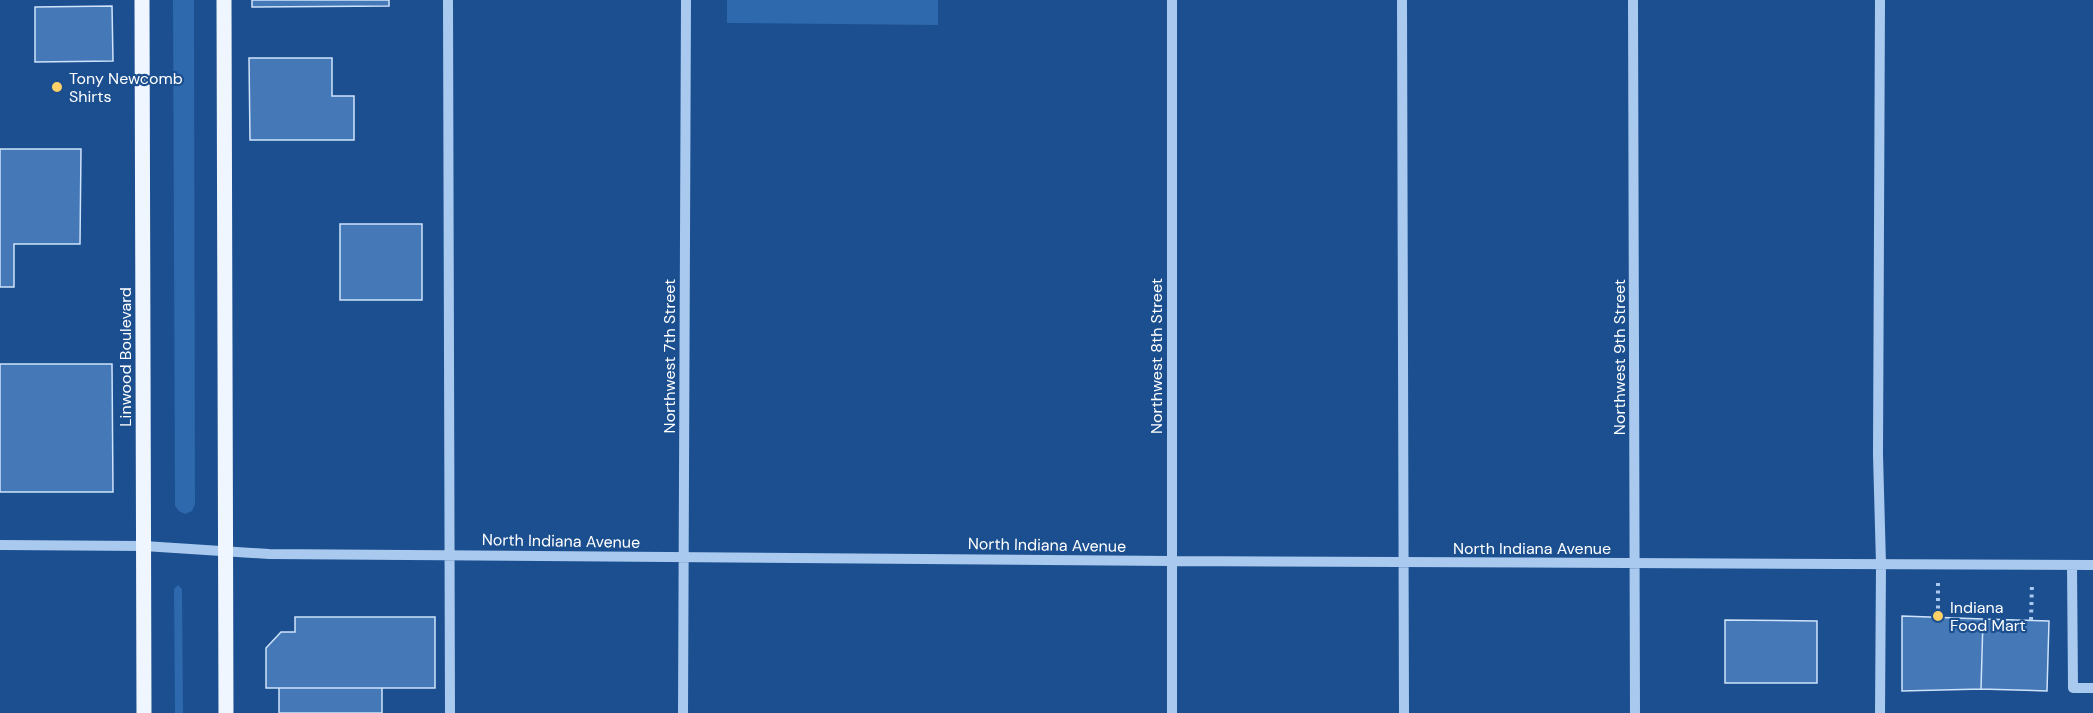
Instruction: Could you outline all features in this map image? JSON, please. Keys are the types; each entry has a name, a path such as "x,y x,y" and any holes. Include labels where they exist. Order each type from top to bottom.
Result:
{"main road":[{"name":"Linwood Boulevard","path":"142,0 144,713"},
{"path":"224,0 226,713"}],"street":[{"path":"448,0 450,713"},
{"name":"Northwest 7th Street","path":"683,713 686,0"},
{"name":"Northwest 8th Street","path":"1172,0 1172,713"},
{"path":"1402,0 1404,713"},
{"name":"Northwest 9th Street","path":"1633,0 1635,713"},
{"path":"1880,0 1878,455 1881,564 1880,713"},
{"name":"North Indiana Avenue","path":"0,545 144,546 269,554 2093,565"},
{"path":"2072,565 2073,688 2093,688"}],"path":[{"path":"1938,616 1939,564"},
{"path":"2031,620 2032,564"}],"shaded area":[{"path":"173,0 194,0 195,504 192,511 185,514 175,506"},
{"path":"727,0 938,0 938,25 727,23"},
{"path":"178,585 182,589 183,713 175,713 174,589"}],"building":[{"path":"252,0 389,0 389,6 252,7"},
{"path":"112,6 113,61 35,62 35,7"},
{"path":"249,58 332,58 332,96 354,96 354,140 250,140"},
{"path":"0,149 81,149 80,244 14,244 14,287 0,287"},
{"path":"340,224 422,224 422,300 340,300"},
{"path":"0,364 112,364 113,492 0,492"},
{"path":"1902,616 1983,619 1981,689 1902,691"},
{"path":"295,617 435,617 435,688 266,688 266,648 281,632 295,632"},
{"path":"1983,619 2049,621 2047,691 1981,689"},
{"path":"1725,620 1817,621 1817,683 1725,683"},
{"path":"279,688 382,688 382,713 279,713"}],"place":[{"name":"Tony Newcomb Shirts","path":"57,87"},
{"name":"Indiana Food Mart","path":"1938,616"}]}
